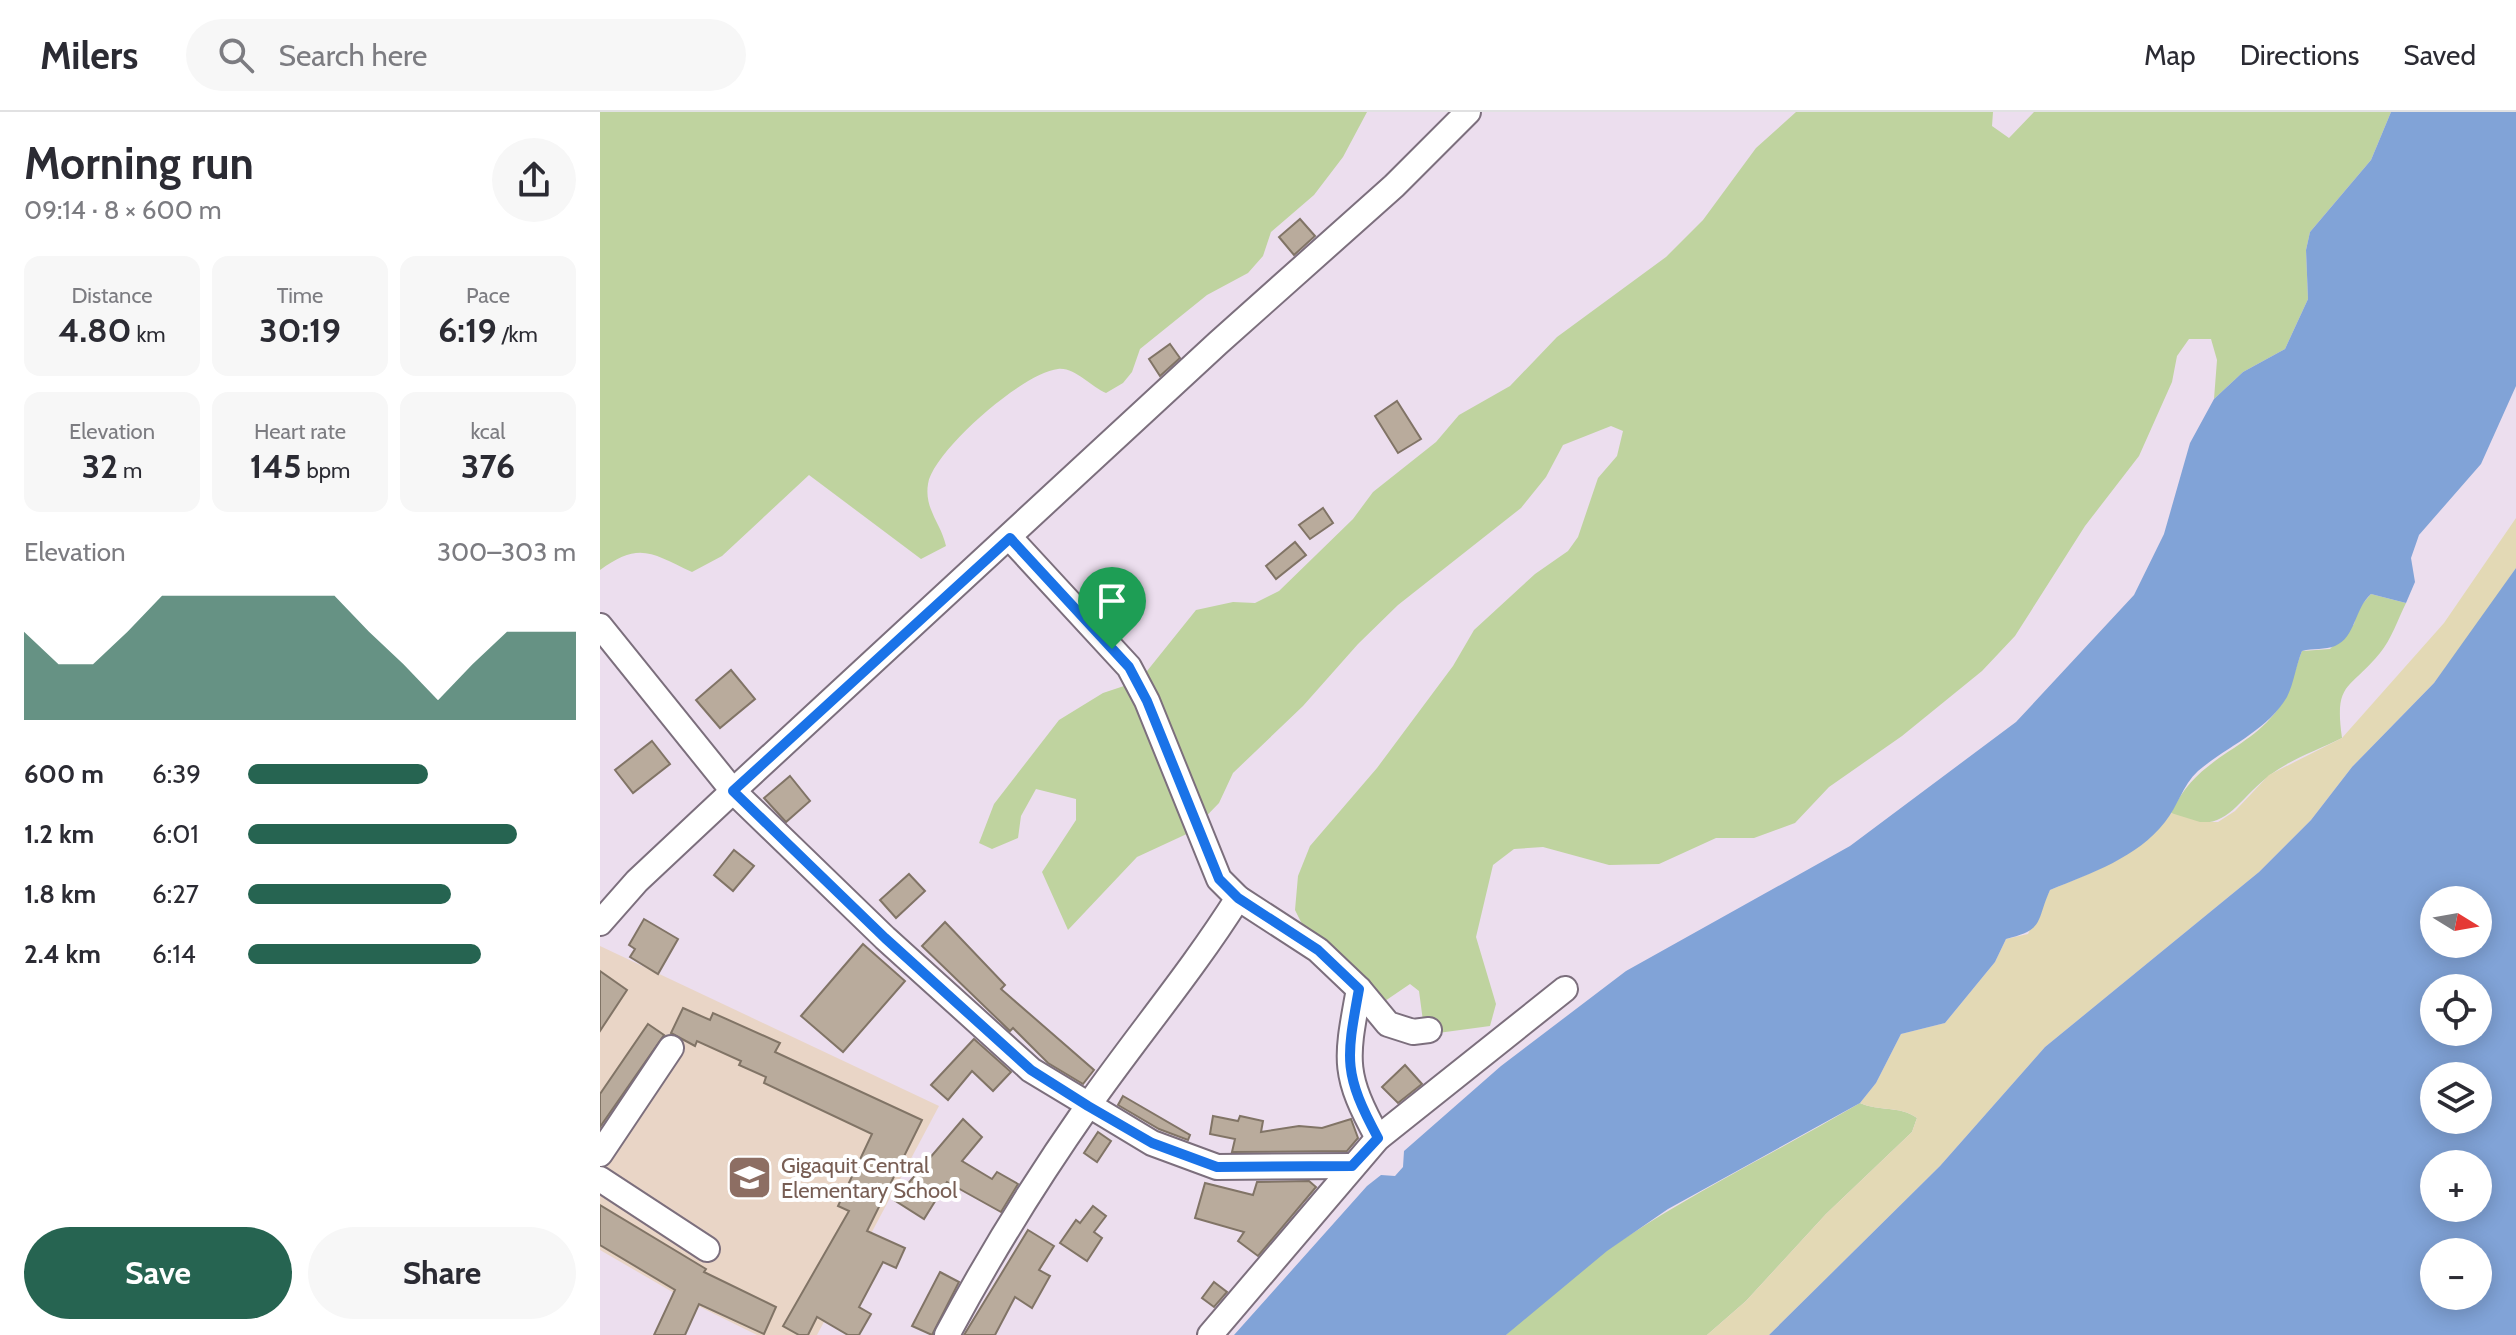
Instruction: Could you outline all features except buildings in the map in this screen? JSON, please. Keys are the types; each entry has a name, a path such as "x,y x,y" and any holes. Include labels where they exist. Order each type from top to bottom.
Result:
{"street":[{"path":"600,923 637,881 733,791 1218,343 1394,186 1468,112"},
{"path":"1010,538 1129,667 1147,701 1219,879 1238,898 1318,950 1359,989 1388,1024 1413,1032 1429,1030"},
{"path":"600,626 733,791 885,938 1031,1070 1152,1143 1217,1167 1352,1166"},
{"path":"947,1335 1002,1238 1088,1106 1200,959 1238,898"},
{"path":"1359,989 1350,1038 1350,1080 1378,1138"},
{"path":"1217,1327 1378,1138 1565,989"},
{"path":"600,1154 671,1048"},
{"path":"600,1179 707,1249"}],"shaded area":[{"name":"Gigaquit Central Elementary School","path":"600,946 939,1106 817,1335 757,1335 688,1301 600,1250"}],"green space":[{"path":"600,112 1367,112 1343,157 1314,195 1271,232 1263,256 1248,273 1207,295 1140,349 1132,372 1123,383 1106,393 1071,371 1058,369 1043,373 1003,398 962,434 934,470 928,484 928,501 946,546 921,559 809,475 722,556 692,572 646,553 625,555 600,570"},
{"path":"1796,112 1993,112 1992,126 2009,138 2034,112 2391,112 2371,160 2310,232 2306,250 2308,299 2285,349 2243,372 2214,399 2217,360 2211,339 2189,339 2177,356 2172,382 2139,456 2085,526 2015,636 1982,671 1902,736 1829,787 1795,823 1754,838 1716,838 1659,864 1609,865 1543,847 1514,849 1493,865 1476,937 1496,1004 1490,1026 1438,1033 1423,1021 1419,991 1410,984 1385,1001 1335,960 1301,922 1295,910 1298,876 1310,846 1377,768 1453,666 1474,630 1535,574 1568,551 1578,537 1598,478 1617,456 1623,431 1611,426 1563,445 1546,477 1521,508 1398,605 1358,644 1303,706 1233,773 1219,803 1191,832 1137,857 1068,930 1042,872 1076,820 1076,799 1036,789 1021,816 1018,838 992,849 979,843 994,804 1059,720 1103,693 1139,681 1196,610 1233,602 1255,603 1279,591 1353,519 1373,492 1436,442 1459,415 1510,386 1557,337 1666,257 1703,220 1756,148"},
{"path":"2371,594 2406,603 2384,648 2342,696 2342,738 2278,769 2227,815 2216,820 2204,823 2189,821 2171,813 2195,778 2252,735 2278,709 2289,689 2302,651 2330,649 2354,624 2357,610"},
{"path":"1860,1103 1910,1114 1917,1118 1912,1132 1826,1214 1746,1301 1707,1335 1506,1335 1545,1298 1630,1235"}],"sand":[{"path":"2516,518 2516,568 2481,620 2434,683 2352,767 2311,820 2259,872 2045,1047 1940,1166 1769,1335 1707,1335 1746,1301 1826,1214 1912,1132 1917,1118 1910,1114 1860,1103 1876,1083 1901,1034 1945,1023 1995,962 2006,939 2028,934 2050,890 2132,851 2160,828 2171,813 2200,822 2218,822 2235,811 2269,775 2342,738 2444,623"}],"water":[{"path":"2391,112 2516,112 2516,386 2481,464 2419,535 2411,558 2415,582 2406,603 2371,594 2342,642 2331,647 2302,651 2287,697 2269,720 2198,771 2154,835 2127,855 2097,871 2050,890 2037,923 2027,932 2006,939 1995,962 1945,1023 1901,1034 1876,1083 1860,1103 1668,1209 1607,1251 1506,1335 1234,1335 1367,1186 1381,1175 1395,1176 1403,1167 1404,1151 1501,1066 1626,971 1850,846 2016,722 2134,595 2164,534 2190,443 2214,399 2243,372 2285,349 2308,299 2306,250 2310,232 2371,160"},
{"path":"2516,568 2516,1335 1769,1335 1940,1166 2045,1047 2259,872 2311,820 2352,767 2434,683"}],"place":[{"name":"Gigaquit Central Elementary School","path":"750,1178"}],"route":[{"path":"1010,538 1112,649 1129,667 1141,688 1201,842 1219,879 1238,898 1318,950 1359,989 1350,1038 1350,1080 1378,1138 1352,1166 1217,1167 1152,1143 1063,1091 1031,1070 885,938 733,791 1010,538"}]}
